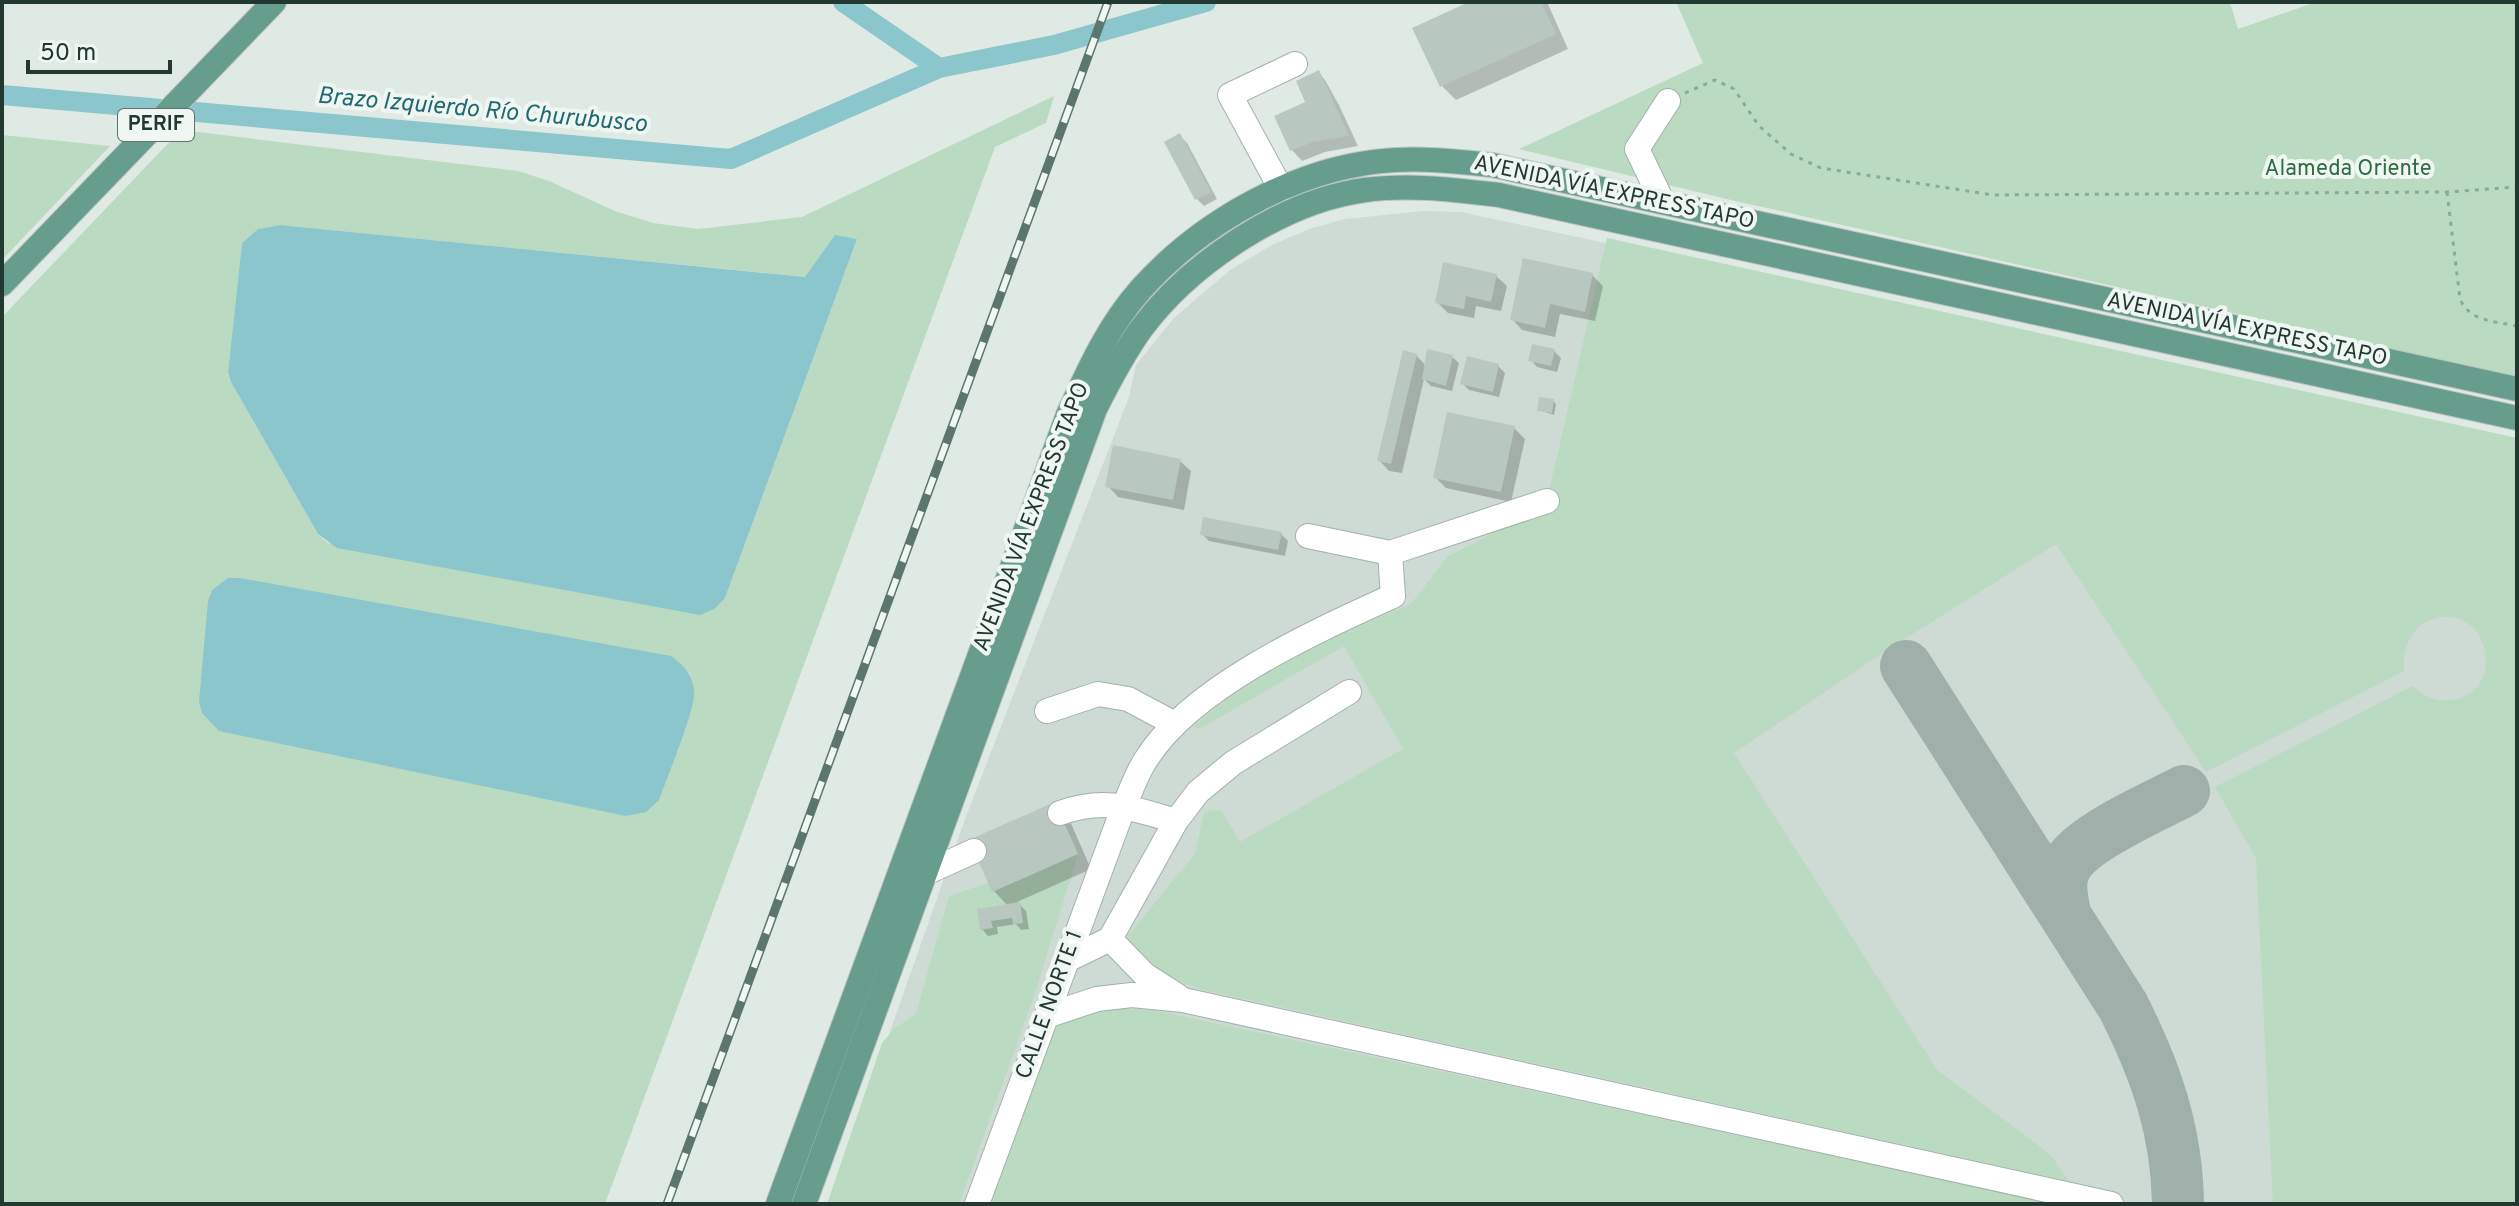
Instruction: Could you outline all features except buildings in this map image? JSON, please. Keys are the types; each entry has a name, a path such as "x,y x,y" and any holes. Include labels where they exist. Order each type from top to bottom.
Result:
{"main road":[{"name":"PERIF","path":"2,284 274,2"},
{"name":"AVENIDA VÍA EXPRESS TAPO","path":"778,1204 1068,415 1089,370 1122,314 1165,265 1213,228 1281,189 1351,167 1393,160 1445,160 1492,165 2517,389"},
{"name":"AVENIDA VÍA EXPRESS TAPO","path":"804,1204 1095,409 1115,368 1142,328 1171,295 1194,274 1248,235 1281,216 1322,199 1364,190 1444,188 1499,195 2517,418"}],"lane":[{"path":"1281,189 1230,95 1295,64"},
{"path":"1662,201 1637,149 1668,101"},
{"path":"1308,536 1390,553 1547,501"},
{"name":"CALLE NORTE 1","path":"977,1204 1124,806 1144,761 1175,724 1244,670 1339,620 1393,596 1390,553"},
{"path":"1067,960 1110,939 1176,821 1198,792 1233,763 1349,692"},
{"path":"1047,711 1098,694 1128,699 1175,724"},
{"path":"1060,813 1084,805 1124,806 1176,821"},
{"path":"894,888 974,851"},
{"path":"1110,939 1145,975 1183,1000"},
{"path":"1046,1016 1097,999 1132,995 1183,1000 2111,1204"}],"path":[{"path":"1668,101 1715,80 1734,89 1759,126 1791,154 1821,168 1993,195 2447,192 2517,187"},
{"path":"2447,192 2460,299 2464,309 2473,316 2517,326"}],"shaded area":[{"path":"1424,211 1461,212 2517,445 2517,1204 829,1204 965,819 1129,397 1136,365 1174,318 1230,270 1272,245 1309,229 1345,219"}],"green space":[{"name":"Alameda Oriente","path":"1676,2 2230,2 2238,29 2316,2 2517,2 2517,377 1731,200 1519,149 1703,63"},
{"path":"1054,96 1046,123 995,147 605,1204 2,1204 2,317 181,130 518,171 549,181 615,211 653,223 698,229 802,217","holes":["280,225 806,277 835,236 857,239 725,598 328,543 318,534 228,372 242,243 258,229"]},
{"path":"2,135 110,146 2,260"},
{"path":"1607,238 2517,438 2517,1204 2273,1204 2256,858 2215,787 2413,686 2426,696 2440,700 2452,700 2469,694 2480,684 2485,670 2486,654 2481,639 2472,627 2459,619 2441,617 2423,623 2407,644 2404,671 2206,772 2056,544 1887,650 1734,753 1937,1070 2033,1141 2053,1158 2068,1181 1204,990 1170,976 1136,947 1127,937 1195,854 1204,813 1222,811 1240,842 1403,749 1344,646 1199,729 1194,726 1230,697 1297,653 1411,604 1447,557 1546,505"},
{"path":"1078,854 1033,999 959,1204 827,1204 882,1043 894,1029 916,1014 949,896 988,883 993,892"},
{"path":"1121,1009 1153,1010 2059,1204 990,1204 1057,1019"}],"water":[{"path":"280,225 805,277 835,235 857,239 725,598 714,609 700,615 337,548 318,534 228,372 242,243 258,229"},
{"path":"228,578 671,656 690,676 694,686 693,700 659,800 646,812 626,816 219,731 202,713 199,702 208,601 212,590"}],"waterway":[{"path":"843,2 939,68"},
{"name":"Brazo Izquierdo Río Churubusco","path":"2,95 731,159 939,68 1054,45 1206,2"}],"taxiway":[{"path":"1906,666 2123,1006 2155,1078 2169,1126 2178,1204"},
{"path":"2065,914 2061,882 2071,859 2117,825 2184,791"}],"tunnel":[{"path":"974,851 1060,813"}],"railway":[{"path":"667,1204 1108,2"}]}
